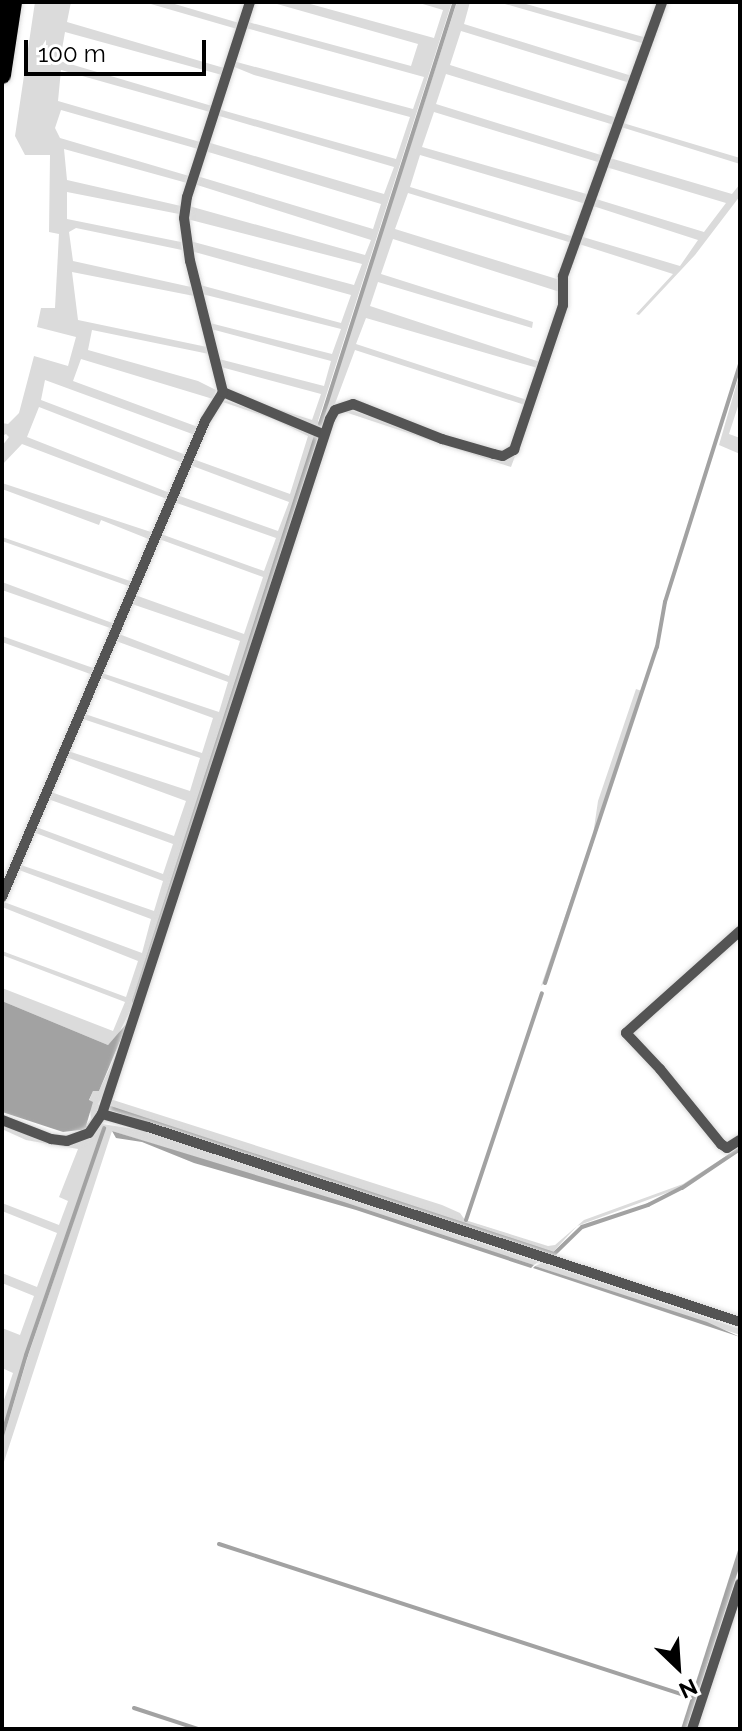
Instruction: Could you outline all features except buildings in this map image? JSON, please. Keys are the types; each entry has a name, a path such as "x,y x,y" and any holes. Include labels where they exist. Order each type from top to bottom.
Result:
{"highway":[{"path":"2,75 13,2"}],"street":[{"path":"2,897 205,421 223,392 192,270 184,218 187,197 250,2"},
{"path":"2,1120 51,1139 67,1141 89,1133 102,1114 323,434 335,410 353,404 442,439 494,454 503,456 514,450 535,397 563,305 563,276 662,2"},
{"path":"223,392 323,434"},
{"path":"740,931 626,1033 660,1069 721,1144 727,1148 740,1140"},
{"path":"102,1114 277,1168 740,1322"},
{"path":"692,1729 740,1584"}],"shaded area":[{"path":"35,2 71,2 67,22 224,68 222,75 65,32 60,61 212,106 210,112 61,70 58,101 200,142 198,149 61,110 55,128 60,138 189,176 187,183 64,149 67,180 181,206 179,214 67,192 67,219 181,242 182,250 76,228 69,232 73,261 191,287 194,296 72,272 78,320 207,347 209,354 92,330 88,350 198,381 216,390 213,399 81,359 73,381 198,427 195,435 45,380 41,400 186,455 183,463 39,407 27,437 170,493 167,499 22,444 2,465 2,446 9,437 6,434 2,436 2,423 8,424 19,413 34,356 68,366 76,337 37,327 41,308 55,308 59,234 49,232 50,155 25,155 15,136"},
{"path":"144,2 168,2 239,23 237,29"},
{"path":"270,2 303,2 434,38 443,10 416,2 452,2 318,421 320,424 457,2 470,2 464,24 632,76 630,83 461,31 450,65 617,118 614,125 446,74 436,104 604,156 601,163 434,112 422,147 590,195 586,204 420,155 410,187 574,237 572,243 408,193 395,229 560,280 560,292 393,239 381,274 533,322 532,328 378,282 370,306 543,363 541,369 366,318 356,344 530,401 528,406 355,350 333,409 325,425 318,428 262,404 312,420 321,394 221,367 219,359 324,386 331,361 211,329 210,323 332,354 341,329 202,294 200,285 341,323 351,295 191,251 190,241 354,285 362,264 187,219 189,206 365,255 371,240 194,184 197,176 373,229 381,204 205,151 207,142 384,194 394,167 216,115 218,109 396,159 410,117 254,75 232,66 233,61 413,109 424,77 246,28 248,22 411,66 418,44"},
{"path":"498,2 519,2 647,38 645,44"},
{"path":"623,123 740,158 740,164 621,127"},
{"path":"610,158 732,194 740,184 740,196 695,255 639,315 636,314 673,274 579,244 583,237 680,266 698,240 593,206 596,199 704,232 726,203 606,167"},
{"path":"740,372 740,400 729,434 740,438 740,454 719,445"},
{"path":"220,401 277,418 315,436 131,1009 119,1033 108,1045 2,1001 2,988 113,1031 125,1002 2,955 2,951 126,997 138,961 2,907 4,902 142,953 151,919 19,870 21,865 154,911 163,881 33,832 36,827 163,874 173,844 48,799 51,792 174,836 186,801 66,757 68,751 190,791 200,758 83,719 85,714 202,753 213,718 100,677 102,673 219,712 228,682 116,641 119,634 229,676 240,641 132,604 135,595 244,634 263,577 159,539 161,534 264,571 276,538 174,502 177,495 278,531 289,502 190,465 193,459 290,494 308,436 273,419"},
{"path":"347,409 500,458 515,456 511,467 342,411"},
{"path":"316,438 317,449 108,1087 98,1104 100,1106 91,1129 85,1126 91,1119 89,1101 93,1091 99,1091 120,1046"},
{"path":"2,483 154,533 151,540 101,520 99,525 2,489"},
{"path":"2,537 133,582 131,587 2,541"},
{"path":"2,582 115,624 113,629 2,590"},
{"path":"2,636 96,669 93,675 2,642"},
{"path":"636,689 642,691 592,847 541,986 593,835 598,801"},
{"path":"2,1001 108,1045 128,1022 99,1091 93,1091 89,1100 93,1102 86,1126 91,1129 85,1134 80,1130 63,1132 2,1112"},
{"path":"110,1099 442,1205 460,1213 465,1220 548,1246 555,1245 577,1226 552,1253 108,1106"},
{"path":"102,1124 141,1130 538,1262 534,1265 112,1131 2,1468 2,1443 28,1356 105,1129 25,1355 2,1433 2,1406 13,1373 2,1368 2,1328 20,1335 34,1296 2,1283 2,1273 37,1287 57,1233 2,1211 2,1203 59,1225 68,1201 59,1197 78,1149 26,1140 2,1129 2,1125 45,1141 89,1136"},
{"path":"112,1131 344,1202 534,1265 531,1268 356,1210 194,1163 142,1142 116,1138"},
{"path":"740,1147 680,1188 577,1226 584,1220 683,1184"},
{"path":"542,1263 740,1329 740,1335 535,1266"},
{"path":"535,1266 707,1322 740,1337 533,1268"},
{"path":"740,1544 740,1565 686,1729 681,1729"}],"waterway":[{"path":"320,424 455,2"},
{"path":"545,983 657,647 665,602 740,364"},
{"path":"134,1001 316,436"},
{"path":"466,1220 542,993"},
{"path":"110,1108 554,1254 582,1227 648,1205 682,1188 740,1149"},
{"path":"2,1436 26,1355 104,1128"},
{"path":"219,1544 690,1697"},
{"path":"134,1708 198,1729"}]}
